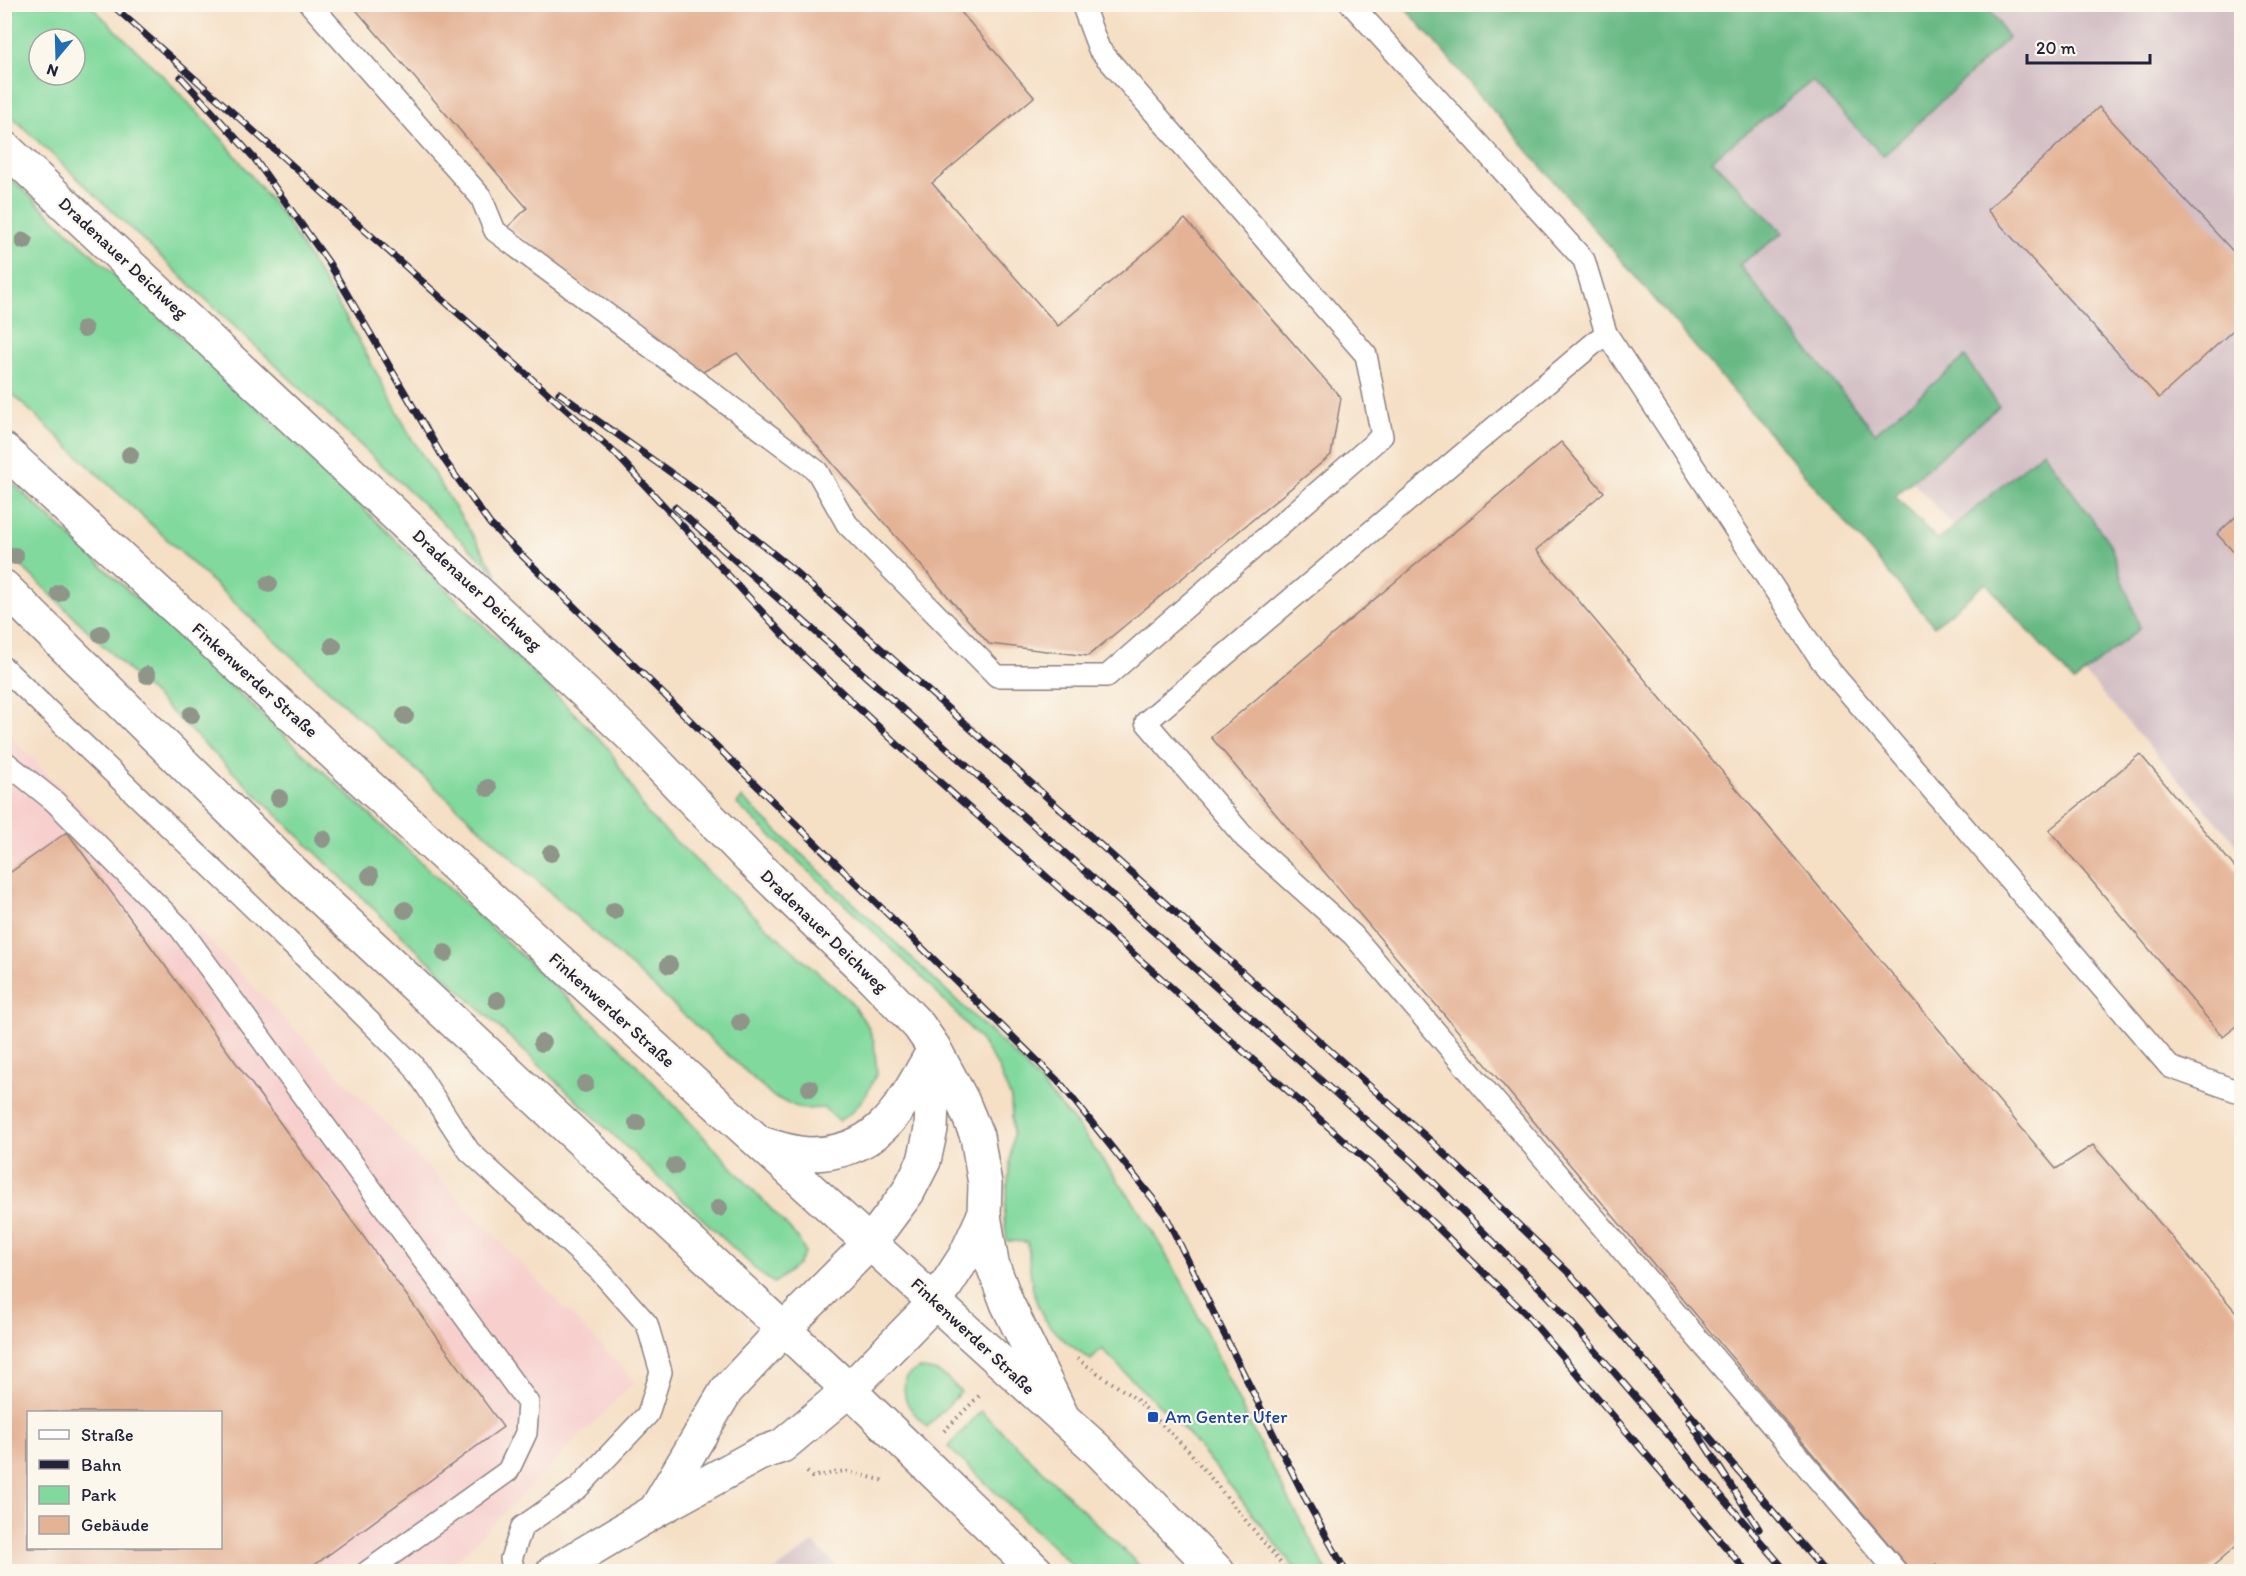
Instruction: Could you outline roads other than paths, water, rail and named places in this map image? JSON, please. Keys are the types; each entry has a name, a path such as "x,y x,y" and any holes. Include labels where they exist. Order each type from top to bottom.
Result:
{"main road":[{"name":"Dradenauer Deichweg","path":"4,147 632,737 750,859 919,1026 934,1048 962,1100 977,1136 985,1184 984,1215 992,1263 1007,1303 1064,1419"},
{"name":"Finkenwerder Straße","path":"4,450 758,1143 936,1301 1064,1419 1177,1528 1218,1572"},
{"path":"4,587 294,873 849,1390 1037,1572"},
{"path":"758,1143 807,1154 837,1152 851,1147 882,1130 906,1098 934,1048"},
{"path":"655,1510 726,1391 870,1242 908,1192 924,1161 931,1130 934,1048"},
{"name":"Dradenauer Deichweg","path":"849,1390 936,1301 965,1256 984,1215"},
{"path":"553,1572 655,1510 759,1454 782,1446 849,1390"}],"lane":[{"path":"310,4 481,197 495,231 817,471 847,524 997,676 1107,676 1382,436 1366,355 1099,49 1082,4"},
{"path":"1351,4 1584,260 1606,333 1821,660 2170,1067 2241,1093"},
{"path":"1606,333 1146,722 1245,838 1353,935 1897,1572"},
{"path":"4,668 412,1064 469,1150 600,1271 646,1324 661,1372 648,1414 578,1488 522,1527 511,1559 514,1572"},
{"path":"4,761 54,801 180,928 528,1402 526,1433 508,1471 367,1572"}],"railway":[{"path":"111,4 615,453 803,656 897,744 1394,1185 1525,1313 1747,1572"},
{"path":"181,77 254,158 329,263 445,461 490,524 1061,1084 1165,1214 1303,1494 1346,1572"},
{"path":"559,393 698,492 791,568 1431,1141 1571,1275 1825,1572"},
{"path":"675,507 1413,1162 1549,1297 1787,1572"},
{"path":"1689,1420 1759,1529"}],"place":[{"name":"Am Genter Ufer","path":"1153,1417"}]}
